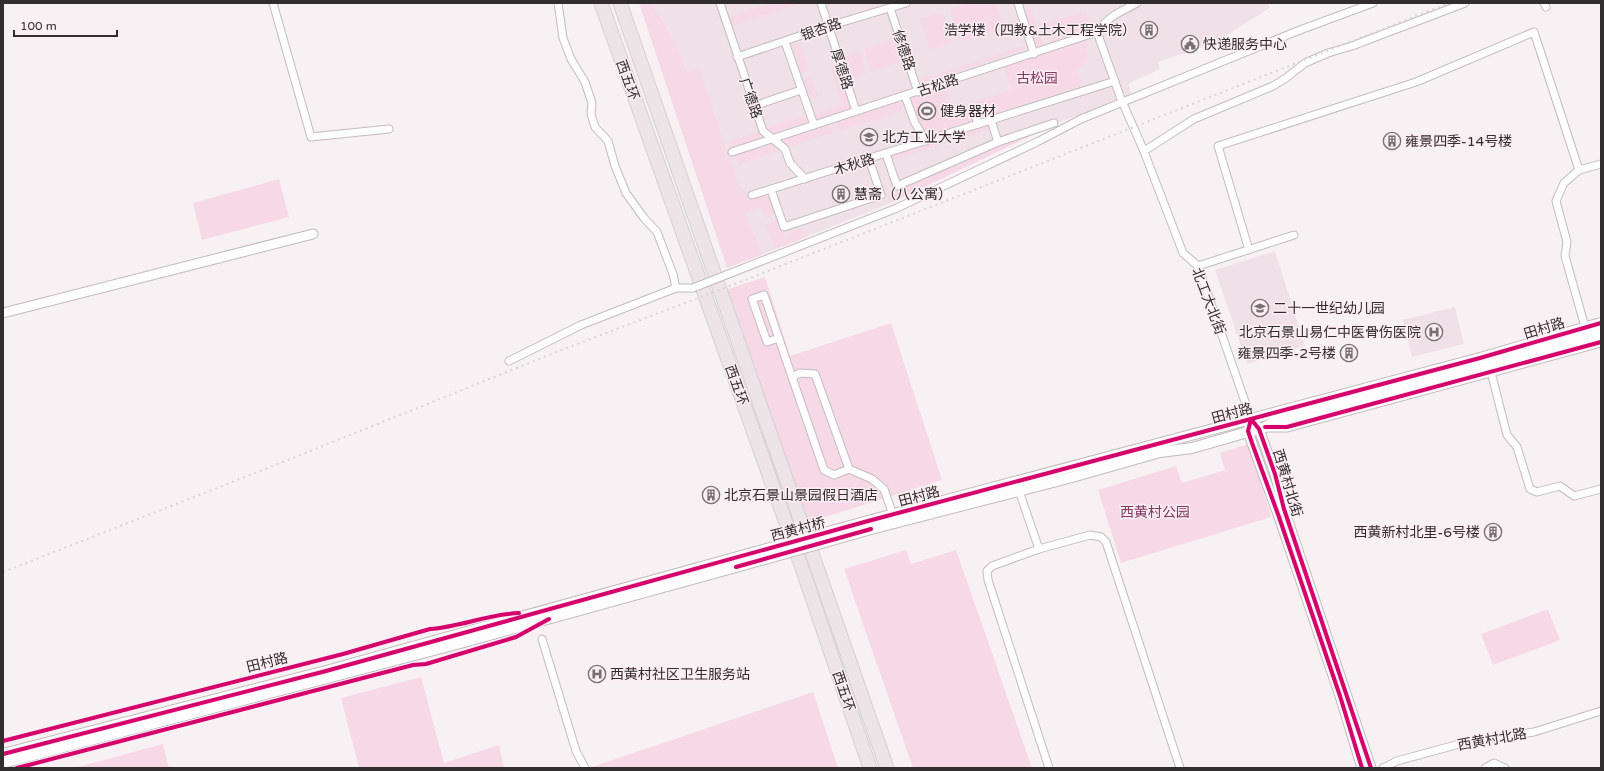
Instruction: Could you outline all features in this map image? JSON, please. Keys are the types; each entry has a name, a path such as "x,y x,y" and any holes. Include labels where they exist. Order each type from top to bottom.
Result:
{"highway":[{"name":"西五环","path":"620,5 887,768"},
{"name":"西五环","path":"602,6 801,564 870,768"}],"main road":[{"name":"田村路","path":"869,525 893,515 1480,358 1601,323"},
{"name":"田村路","path":"869,525 1072,477 1160,452 1192,448 1262,428 1277,421 1523,359 1601,333"},
{"name":"西黄村桥","path":"735,562 869,525"},
{"path":"3,754 326,671 735,562"},
{"path":"3,763 453,645 735,562"}],"street":[{"path":"273,3 311,137 389,129"},
{"path":"558,3 563,38 571,58 584,82 592,103 591,114 595,127 608,141 615,166 626,193 644,218 657,232 673,274 676,288"},
{"name":"广德路","path":"720,3 763,131 785,149 790,163 805,179"},
{"name":"厚德路","path":"821,3 856,111"},
{"name":"银杏路","path":"737,57 829,26 906,3"},
{"path":"1018,3 1034,54"},
{"name":"古松路","path":"732,152 1034,54 1097,32 1102,24 1111,17 1137,3"},
{"path":"509,361 581,325 676,288 693,288 897,208 1122,100 1373,3"},
{"path":"1144,151 1194,119 1274,86 1311,61 1328,53 1352,46 1465,3"},
{"name":"修德路","path":"890,8 918,92"},
{"name":"北工大北街","path":"1097,32 1122,100 1144,151 1183,253 1198,266 1251,419"},
{"path":"1249,250 1218,146 1416,82 1534,32 1578,170"},
{"path":"785,42 814,125"},
{"name":"木秋路","path":"752,196 1115,81"},
{"path":"754,106 801,90"},
{"path":"906,96 915,122 926,141"},
{"path":"974,112 978,124"},
{"path":"991,120 998,142"},
{"path":"886,154 897,186 998,142 1054,123"},
{"path":"771,190 784,227 881,195 869,159"},
{"path":"1585,327 1565,256 1567,242 1556,201 1564,183 1578,170 1601,164"},
{"path":"3,313 312,234"},
{"path":"1198,266 1294,236"},
{"path":"779,338 767,342 752,299 764,295 779,338 824,470 834,475 849,469 872,479 884,489 893,515"},
{"path":"1262,428 1287,427 1491,372 1523,359 1601,342"},
{"path":"1491,372 1507,435 1517,447 1530,488 1537,492 1560,486 1574,496 1601,488"},
{"path":"792,377 800,373 816,374 849,469"},
{"path":"1248,431 1251,419"},
{"name":"西黄村北街","path":"1251,419 1262,428 1284,509 1371,768"},
{"name":"西黄村北街","path":"1248,431 1335,681 1362,768"},
{"path":"1019,490 1039,549"},
{"path":"1049,768 988,580 987,571 992,566 1039,549 1090,535 1101,537 1106,542 1180,768"},
{"path":"542,639 576,751 585,768"},
{"name":"西黄村北路","path":"1383,768 1397,761 1463,743 1534,732 1601,711"},
{"path":"1485,768 1494,763 1505,768"}],"shaded area":[{"name":"北方工业大学","path":"652,3 1268,3 1270,8 1216,42 1158,62 1160,69 1128,84 1132,95 1057,123 891,203 753,258 678,47"},
{"name":"二十一世纪幼儿园","path":"1275,251 1305,346 1247,364 1215,270"},
{"name":"北京石景山易仁中医骨伤医院","path":"1455,307 1464,344 1412,357 1403,320"}],"green space":[{"path":"639,3 652,3 678,47 687,73 699,69 738,184 751,199 769,194 776,213 766,218 761,207 745,214 763,254 727,268"},
{"path":"770,3 802,3 733,26 730,17"},
{"path":"970,3 996,3 1003,27 961,41 950,9"},
{"path":"1031,8 1043,45 1035,48 1023,11"},
{"path":"1086,11 1091,30 1052,43 1045,24"},
{"path":"942,12 952,43 930,50 920,19"},
{"path":"896,39 903,61 871,72 864,49"},
{"name":"古松园","path":"1084,41 1089,59 1077,70 1082,85 926,136 917,122 910,98 945,86 952,109 1011,90 1004,67"},
{"path":"800,42 809,69 800,72 791,45"},
{"path":"1025,46 1026,49 922,83 921,79"},
{"path":"859,51 866,73 850,79 843,57"},
{"path":"839,66 853,110 818,121 815,114 842,105 831,69"},
{"path":"812,77 818,96 810,99 804,80"},
{"path":"900,101 904,111 840,131 837,121"},
{"path":"805,115 809,124 775,135 767,128"},
{"path":"829,123 832,133 789,147 780,139"},
{"path":"988,124 990,129 893,160 891,155"},
{"path":"1051,126 891,203 888,193 999,145"},
{"path":"758,132 766,138 733,149 730,141"},
{"path":"771,143 781,150 738,165 735,154"},
{"path":"279,179 289,217 202,240 193,203"},
{"path":"777,219 784,235 802,228 806,237 776,249 765,225"},
{"path":"765,277 790,356 891,323 942,480 803,524 728,289"},
{"name":"西黄村公园","path":"1249,444 1271,517 1121,563 1098,490 1176,466 1182,483 1225,470 1220,453"},
{"path":"906,550 911,564 956,550 1032,768 913,768 844,569"},
{"path":"1548,609 1560,640 1493,665 1481,634"},
{"path":"421,677 444,763 499,745 504,768 359,768 341,698"},
{"path":"813,692 838,768 589,768"},
{"path":"163,744 169,768 74,768"}],"railway":[{"path":"3,572 273,466 564,349 735,284 1449,3"}],"cycle path":[{"path":"3,754 326,671 868,521 1480,358 1601,323"},
{"path":"1265,427 1287,427 1601,342"},
{"path":"1251,419 1259,429 1275,474 1284,509 1371,768"},
{"path":"1251,419 1248,431 1340,696 1362,768"},
{"path":"736,567 871,529"},
{"path":"3,741 343,654 430,629 519,613"},
{"path":"17,768 413,665 426,664 516,637 549,619"}],"place":[{"name":"浩学楼（四教&土木工程学院）","path":"1149,30"},
{"name":"快递服务中心","path":"1190,44"},
{"name":"健身器材","path":"927,111"},
{"name":"北方工业大学","path":"869,137"},
{"name":"雍景四季-14号楼","path":"1392,141"},
{"name":"慧斋（八公寓）","path":"841,194"},
{"name":"二十一世纪幼儿园","path":"1260,308"},
{"name":"北京石景山易仁中医骨伤医院","path":"1434,332"},
{"name":"雍景四季-2号楼","path":"1349,353"},
{"name":"北京石景山景园假日酒店","path":"711,495"},
{"name":"西黄新村北里-6号楼","path":"1493,532"},
{"name":"西黄村社区卫生服务站","path":"597,674"}]}
